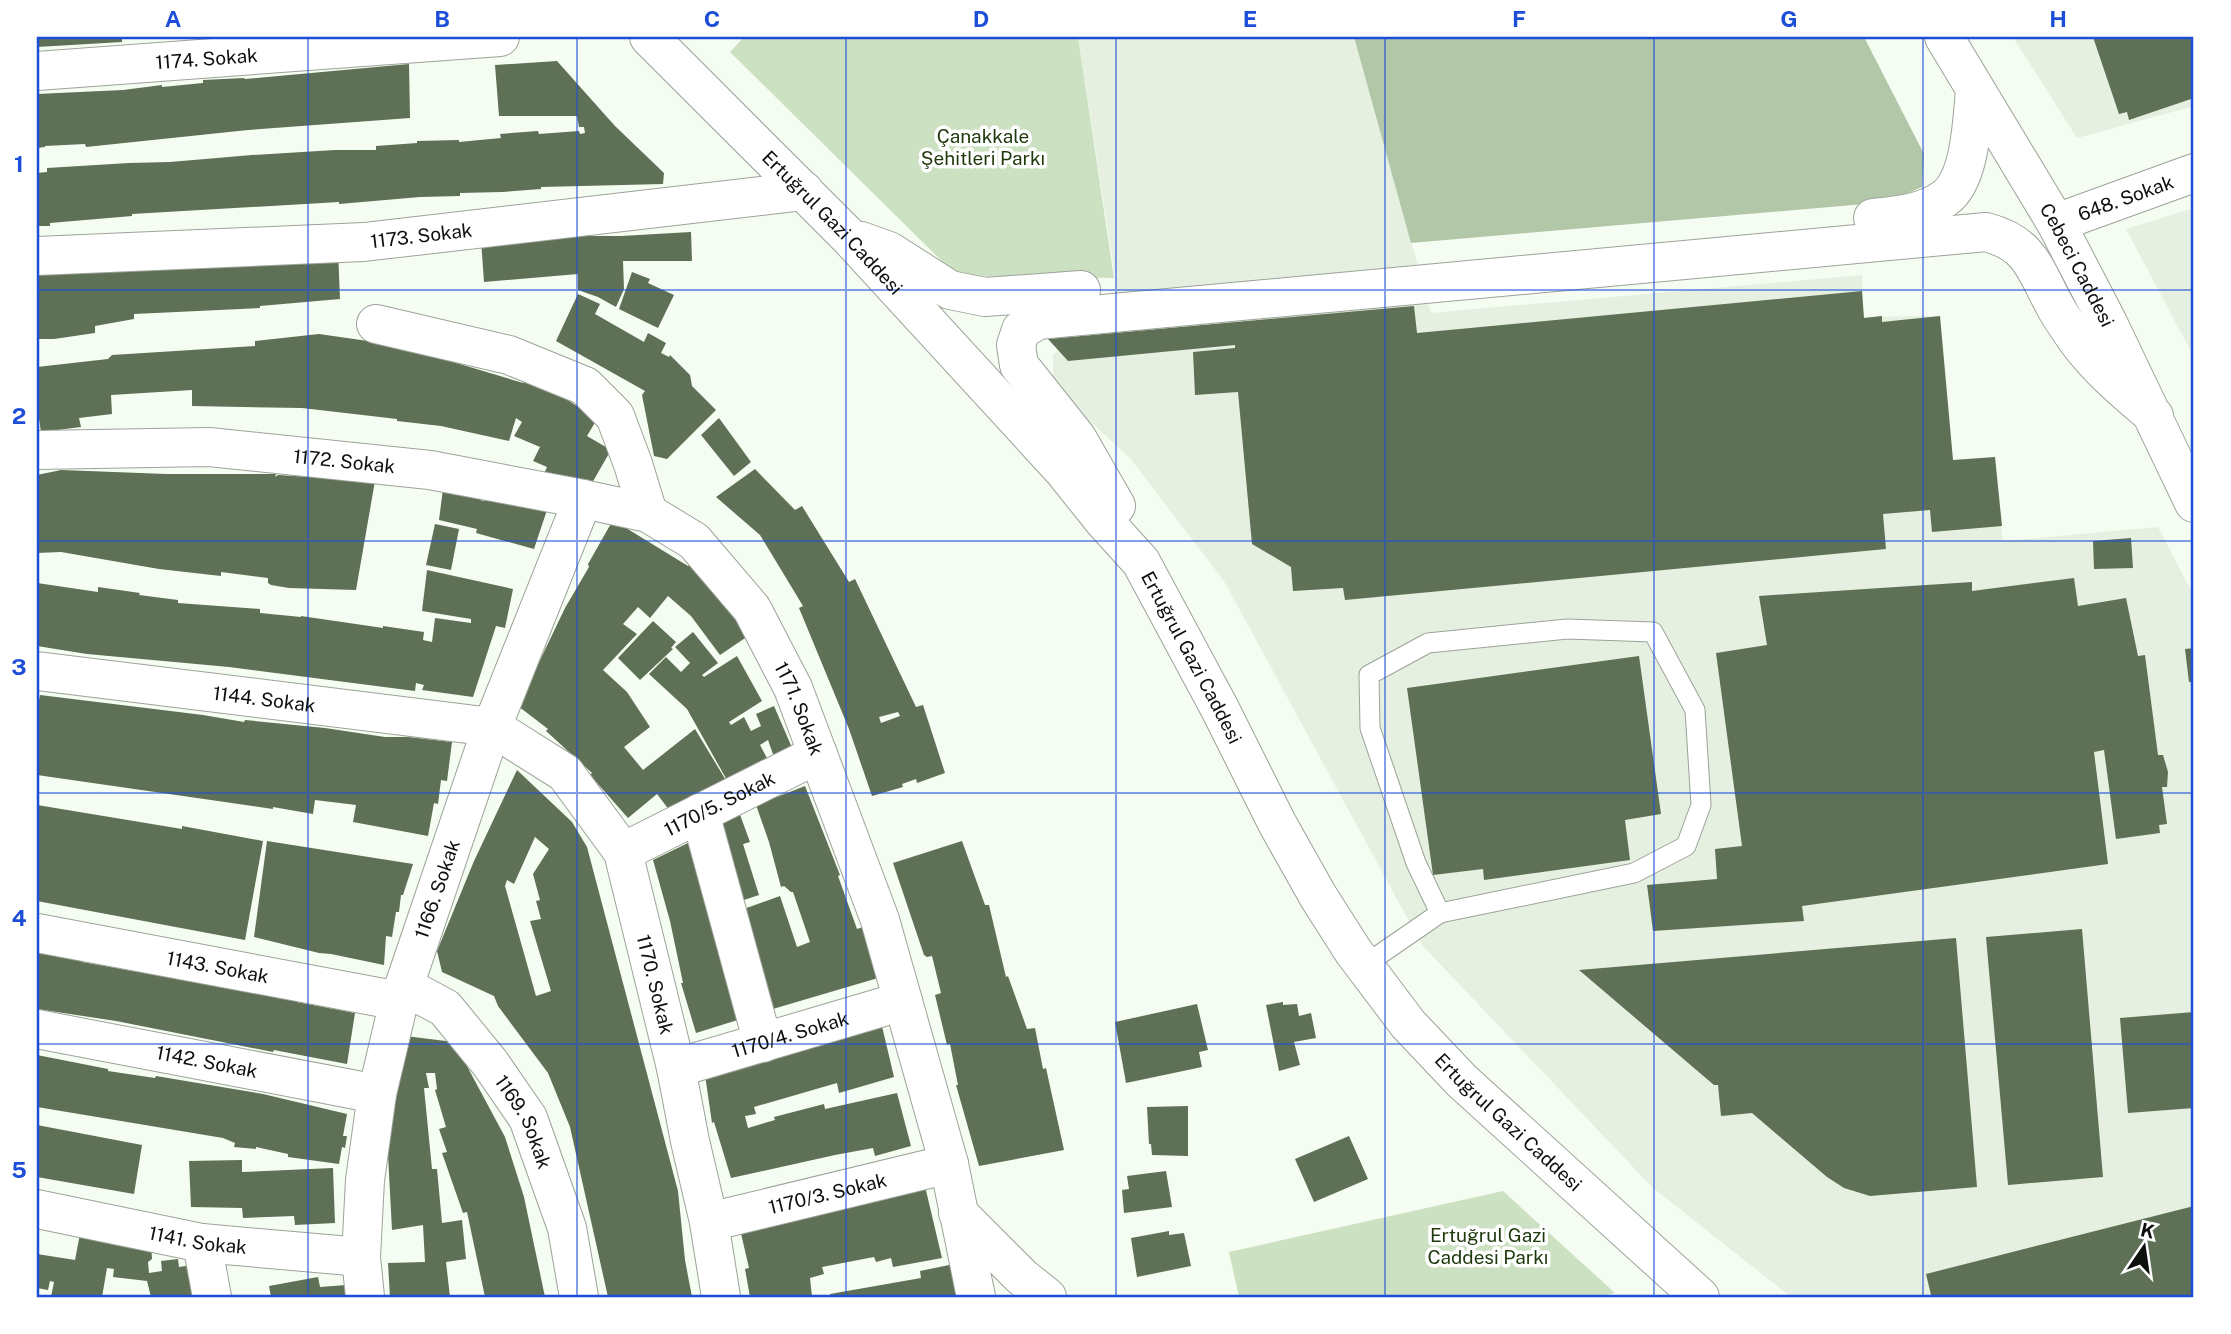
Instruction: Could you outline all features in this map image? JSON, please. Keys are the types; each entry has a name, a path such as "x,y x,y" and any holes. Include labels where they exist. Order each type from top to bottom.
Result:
{"street":[{"name":"1174. Sokak","path":"37,71 500,37"},
{"name":"Ertuğrul Gazi Caddesi","path":"649,37 849,237 1063,470 1141,562 1284,835 1318,896 1363,966 1408,1024 1462,1081 1683,1292"},
{"name":"Cebeci Caddesi","path":"1944,37 2056,223 2154,416 2194,502"},
{"path":"849,237 889,251 950,290 985,297 1892,216 1923,209 1947,197 1955,186 1966,160 1975,90"},
{"name":"648. Sokak","path":"2056,223 2194,173"},
{"name":"1173. Sokak","path":"37,256 363,242 804,191"},
{"path":"1141,562 1112,498 1077,438 1019,365 1016,345 1021,330 1038,320 1986,232 2005,237 2019,247 2036,268 2057,310 2078,341 2110,380 2154,416"},
{"path":"376,324 509,355 585,386 615,416 634,464 648,513"},
{"name":"1172. Sokak","path":"37,450 208,447 430,470 648,513"},
{"name":"1166. Sokak","path":"365,1297 361,1258 365,1180 377,1094 402,993 492,727 583,499"},
{"name":"1171. Sokak","path":"648,513 694,541 752,609 793,688 880,920 949,1164 976,1297"},
{"name":"1144. Sokak","path":"37,671 492,727"},
{"name":"1170. Sokak","path":"492,727 565,773 623,852 676,1068 709,1222 721,1297"},
{"name":"1170/5. Sokak","path":"623,852 818,754"},
{"path":"700,813 763,1043"},
{"name":"1143. Sokak","path":"37,933 402,993"},
{"name":"1169. Sokak","path":"402,993 445,1008 490,1063 528,1118 567,1228 579,1297"},
{"name":"1170/4. Sokak","path":"676,1068 903,1001"},
{"name":"1142. Sokak","path":"37,1029 377,1094"},
{"name":"1170/3. Sokak","path":"709,1222 949,1164"},
{"name":"1141. Sokak","path":"37,1209 202,1242 361,1258"},
{"path":"958,1213 1022,1277 1047,1297"},
{"path":"202,1242 212,1297"}],"lane":[{"path":"1363,966 1440,913 1634,873 1686,845 1700,805 1695,710 1653,632 1567,629 1428,643 1369,675 1370,728 1416,863 1440,913"}],"shaded area":[{"path":"1078,37 1354,37 1431,313 1862,275 1863,317 1930,316 1948,467 1991,461 2003,541 2158,527 2194,596 2194,1297 1791,1297 1652,1187 1422,945 1224,581 1130,458 1069,402 1053,377 1053,355 1066,346 1125,341"},
{"path":"2013,37 2194,37 2194,106 2077,138"},
{"path":"2194,208 2194,357 2126,229"}],"green space":[{"name":"Çanakkale Şehitleri Parkı","path":"744,37 1078,37 1114,278 957,276 730,52"},
{"path":"1354,37 1864,37 1924,154 1922,187 1887,202 1411,243"},
{"name":"Ertuğrul Gazi Caddesi Parkı","path":"1503,1191 1615,1293 1600,1297 1239,1297 1229,1252"}],"building":[{"path":"37,37 122,37 122,42 37,47"},
{"path":"2093,37 2194,37 2194,98 2129,120 2127,112 2119,114"},
{"path":"557,61 615,126 664,173 663,184 541,187 502,192 460,193 460,196 339,204 132,214 37,226 37,173 47,172 47,168 335,150 376,150 376,146 417,141 459,142 501,138 500,134 538,131 539,134 579,131 580,134 585,133 584,127 579,127 577,116 499,116 495,65"},
{"path":"409,64 410,118 248,130 86,147 85,144 37,148 37,94 162,87 203,83 203,80 245,79"},
{"path":"691,232 692,261 623,261 624,289 616,307 578,290 578,274 484,282 481,240"},
{"path":"338,250 340,299 260,308 134,314 134,319 95,326 95,333 37,339 37,271"},
{"path":"632,272 650,279 648,283 674,295 658,328 619,309"},
{"path":"1862,291 1864,318 1882,316 1882,322 1940,316 1953,460 1995,457 2002,526 1932,532 1930,510 1883,514 1886,549 1345,600 1343,588 1293,591 1291,567 1252,544 1238,392 1195,395 1193,352 1235,348 1235,345 1068,361 1048,339 1414,306 1417,333"},
{"path":"578,294 600,304 595,314 644,342 648,333 666,343 661,353 669,357 670,355 690,375 692,386 716,410 667,459 654,456 642,395 645,391 556,341"},
{"path":"319,334 389,344 453,358 453,362 523,383 528,377 568,398 566,399 597,419 587,436 611,450 588,490 544,474 547,467 533,461 540,447 514,436 522,422 516,418 509,441 441,426 302,408 192,406 192,390 111,395 112,414 79,418 81,427 41,432 37,405 37,367 108,359 112,355 255,346 255,341"},
{"path":"719,418 751,462 734,476 701,435"},
{"path":"755,469 795,510 802,506 849,582 855,579 916,707 923,705 945,773 917,783 916,779 902,784 903,787 872,796 849,729 799,608 803,606 760,535 716,497","holes":["898,712 900,716 881,723 879,717"]},
{"path":"61,470 276,474 275,477 278,475 375,481 356,590 289,588 271,585 268,578 221,572 221,576 159,569 61,552 37,553 37,475"},
{"path":"444,481 483,491 480,500 484,501 485,494 548,507 534,549 476,533 477,529 439,520"},
{"path":"613,520 688,566 697,557 757,630 720,655 691,616 668,596 650,618 638,607 623,624 637,634 603,670 627,692 650,727 624,747 643,770 695,729 727,782 676,819 657,794 628,818 590,775 592,773 546,731 548,729 518,706 565,608"},
{"path":"435,524 459,529 451,570 426,565"},
{"path":"2131,538 2133,568 2094,569 2093,541"},
{"path":"427,570 513,589 505,628 496,626 473,697 422,690 424,685 416,683 415,691 37,646 37,583 98,592 98,587 178,600 178,603 260,609 260,613 424,632 423,640 432,642 435,618 471,623 471,619 422,611"},
{"path":"2074,578 2078,606 2126,598 2138,656 2145,655 2158,755 2163,755 2168,772 2167,787 2162,787 2167,824 2159,825 2160,833 2116,839 2104,750 2094,752 2108,864 1802,906 1804,921 1653,931 1647,885 1717,879 1715,849 1742,846 1716,653 1767,645 1759,596 1972,582 1972,591"},
{"path":"653,621 676,642 671,648 673,649 640,680 618,658"},
{"path":"693,632 718,663 702,675 704,677 737,656 762,701 729,722 731,725 744,717 751,731 761,726 756,714 774,706 793,750 774,757 768,740 760,745 768,760 728,782 687,709 649,674 666,657 681,672 690,663 675,647"},
{"path":"2194,648 2194,682 2189,682 2185,649"},
{"path":"1639,656 1661,814 1625,820 1630,860 1484,880 1483,869 1433,875 1407,688"},
{"path":"40,695 244,722 452,742 447,781 441,780 438,804 434,803 428,836 353,822 356,805 315,800 313,814 37,775 37,712"},
{"path":"517,770 572,822 587,847 678,1191 692,1297 608,1297 570,1127 548,1073 498,1006 494,996 442,972 437,951 474,861","holes":["535,837 549,849 533,874 540,900 536,901 541,919 530,921 551,991 536,996 505,886 507,880 514,884"]},
{"path":"805,786 840,875 838,876 857,929 863,927 878,978 766,1011 738,911 780,896 797,947 810,942 793,892 781,887 756,805"},
{"path":"37,805 263,841 245,940 37,901"},
{"path":"739,812 750,842 743,844 759,895 735,903 708,826"},
{"path":"267,841 413,864 401,895 399,912 396,912 392,937 386,936 384,965 254,937"},
{"path":"962,841 985,905 989,905 1006,977 1008,976 1027,1029 1035,1028 1064,1150 979,1166 956,1085 950,1044 947,1045 935,995 941,993 932,956 924,955 893,863"},
{"path":"688,843 744,1018 696,1033 681,983 670,921 653,860"},
{"path":"2082,929 2103,1177 2008,1185 1986,937"},
{"path":"1956,938 1977,1187 1870,1196 1844,1188 1827,1177 1752,1113 1721,1116 1718,1085 1714,1085 1579,970"},
{"path":"37,951 82,962 298,1000 297,1002 355,1013 347,1064 37,1009"},
{"path":"1283,1002 1283,1005 1297,1004 1299,1016 1311,1013 1316,1038 1294,1042 1300,1065 1279,1071 1266,1005"},
{"path":"1197,1004 1208,1050 1199,1052 1202,1067 1126,1083 1115,1022"},
{"path":"2194,1012 2194,1108 2128,1113 2120,1018"},
{"path":"881,1022 894,1077 839,1093 837,1083 754,1107 756,1114 745,1116 748,1128 775,1120 774,1117 824,1104 825,1109 897,1093 911,1146 875,1156 873,1148 731,1178 714,1122 712,1123 705,1075"},
{"path":"397,1035 454,1042 505,1137 524,1197 545,1297 485,1297 467,1212 463,1213 442,1153 447,1152 439,1129 446,1127 435,1090 435,1073 426,1073 429,1088 424,1088 432,1169 437,1169 442,1223 462,1220 466,1259 446,1262 450,1297 390,1297 388,1263 425,1262 423,1225 392,1230 388,1155"},
{"path":"37,1055 108,1071 263,1094 347,1114 343,1136 347,1136 345,1148 342,1147 339,1164 288,1157 288,1154 256,1147 234,1147 235,1143 223,1138 37,1107"},
{"path":"1188,1106 1188,1156 1152,1155 1147,1107"},
{"path":"37,1125 142,1145 134,1194 37,1177"},
{"path":"1349,1136 1368,1179 1314,1202 1295,1159"},
{"path":"242,1160 242,1172 333,1168 335,1223 295,1225 294,1216 243,1218 242,1208 191,1207 189,1161"},
{"path":"1166,1171 1172,1207 1124,1213 1122,1190 1129,1189 1127,1176"},
{"path":"924,1182 942,1258 893,1267 891,1258 876,1262 874,1257 822,1267 824,1274 810,1278 812,1297 750,1297 745,1269 749,1268 739,1225"},
{"path":"2194,1206 2194,1297 1931,1295 1926,1274"},
{"path":"1169,1231 1169,1235 1184,1233 1191,1266 1137,1277 1131,1238"},
{"path":"80,1234 151,1243 149,1273 162,1271 161,1261 178,1259 179,1267 200,1264 208,1297 151,1297 147,1281 113,1277 114,1269 107,1268 102,1297 51,1297 54,1282 50,1281 48,1290 37,1288 37,1254 75,1260"},
{"path":"954,1264 958,1297 830,1297 830,1294 921,1278 920,1271"},
{"path":"318,1277 320,1287 346,1285 347,1297 271,1297 269,1286"}]}
